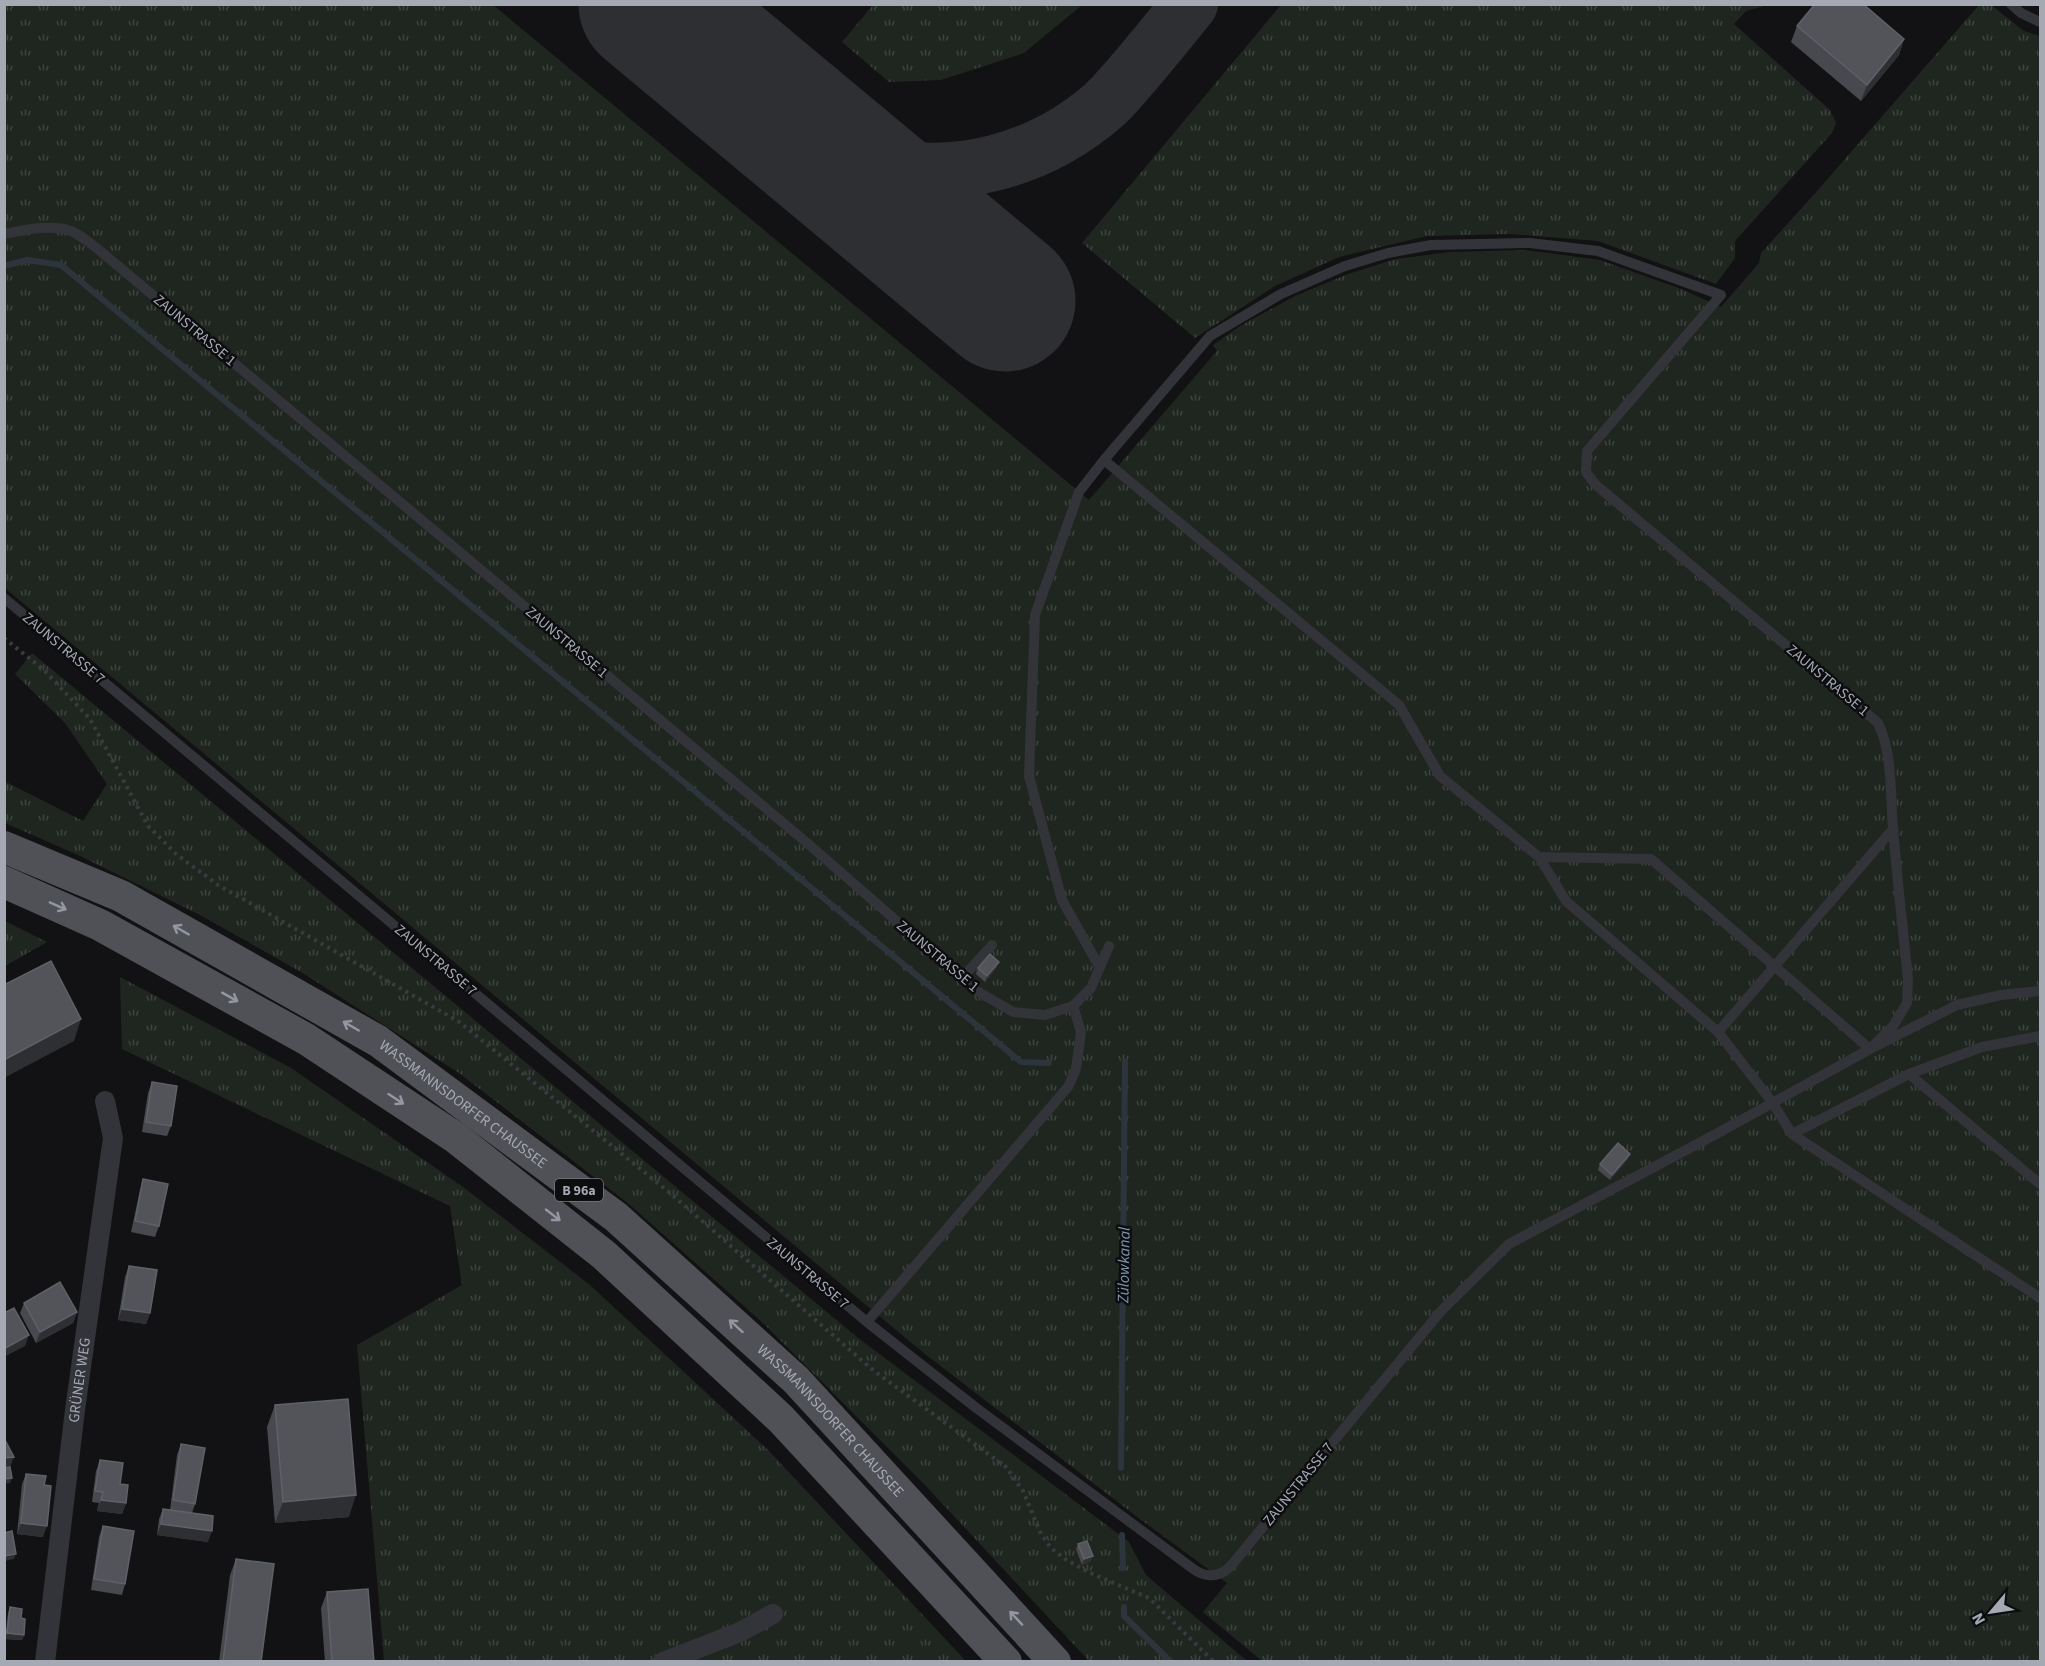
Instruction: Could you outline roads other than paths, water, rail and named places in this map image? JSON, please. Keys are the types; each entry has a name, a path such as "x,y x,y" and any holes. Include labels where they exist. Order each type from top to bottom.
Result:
{"main road":[{"name":"WASSMANNSDORFER CHAUSSEE","path":"4,847 121,896 378,1041 616,1218 796,1380 1055,1662"},
{"name":"WASSMANNSDORFER CHAUSSEE","path":"4,882 100,925 306,1040 456,1138 604,1255 781,1419 1006,1662"}],"street":[{"name":"GRÜNER WEG","path":"45,1662 75,1410 113,1138 105,1101"},
{"path":"663,1662 740,1632 773,1614"}],"lane":[{"path":"2011,4 2021,13 2040,22"},
{"name":"ZAUNSTRASSE 1","path":"4,234 47,228 72,232 99,250 788,827 977,991 1013,1012 1045,1015 1073,1006"},
{"name":"ZAUNSTRASSE 1","path":"1104,460 1210,336 1281,294 1345,266 1388,253 1431,245 1478,243 1530,243 1598,251 1721,295 1587,451 1586,472 1604,492 1878,723 1885,737 1888,756 1908,980 1907,1003 1893,1026 1870,1049 1718,1133"},
{"path":"1100,968 1062,900 1029,776 1035,615 1079,492 1104,460 1399,705 1440,776 1539,857 1566,901 1718,1032 1772,1102 1792,1134 2040,1298"},
{"name":"ZAUNSTRASSE 7","path":"4,598 867,1322 984,1414 1198,1573 1214,1576 1230,1567 1441,1311 1509,1244 1718,1133"},
{"path":"1718,1032 1893,829"},
{"path":"1539,857 1651,859 1870,1049 1958,1005 2001,995 2040,991"},
{"path":"962,978 992,945"},
{"path":"867,1322 1068,1087 1076,1069 1081,1032 1073,1006 1091,988 1108,946"},
{"path":"1792,1134 1909,1074 1982,1047 2040,1036"},
{"path":"1909,1074 2040,1184"}],"waterway":[{"path":"4,266 27,260 61,265 1021,1062 1049,1063"},
{"name":"Zülowkanal","path":"1121,1468 1125,1062"},
{"name":"Zülowkanal","path":"1122,1535 1123,1568"},
{"name":"Zülowkanal","path":"1124,1607 1124,1616 1171,1662"}]}
